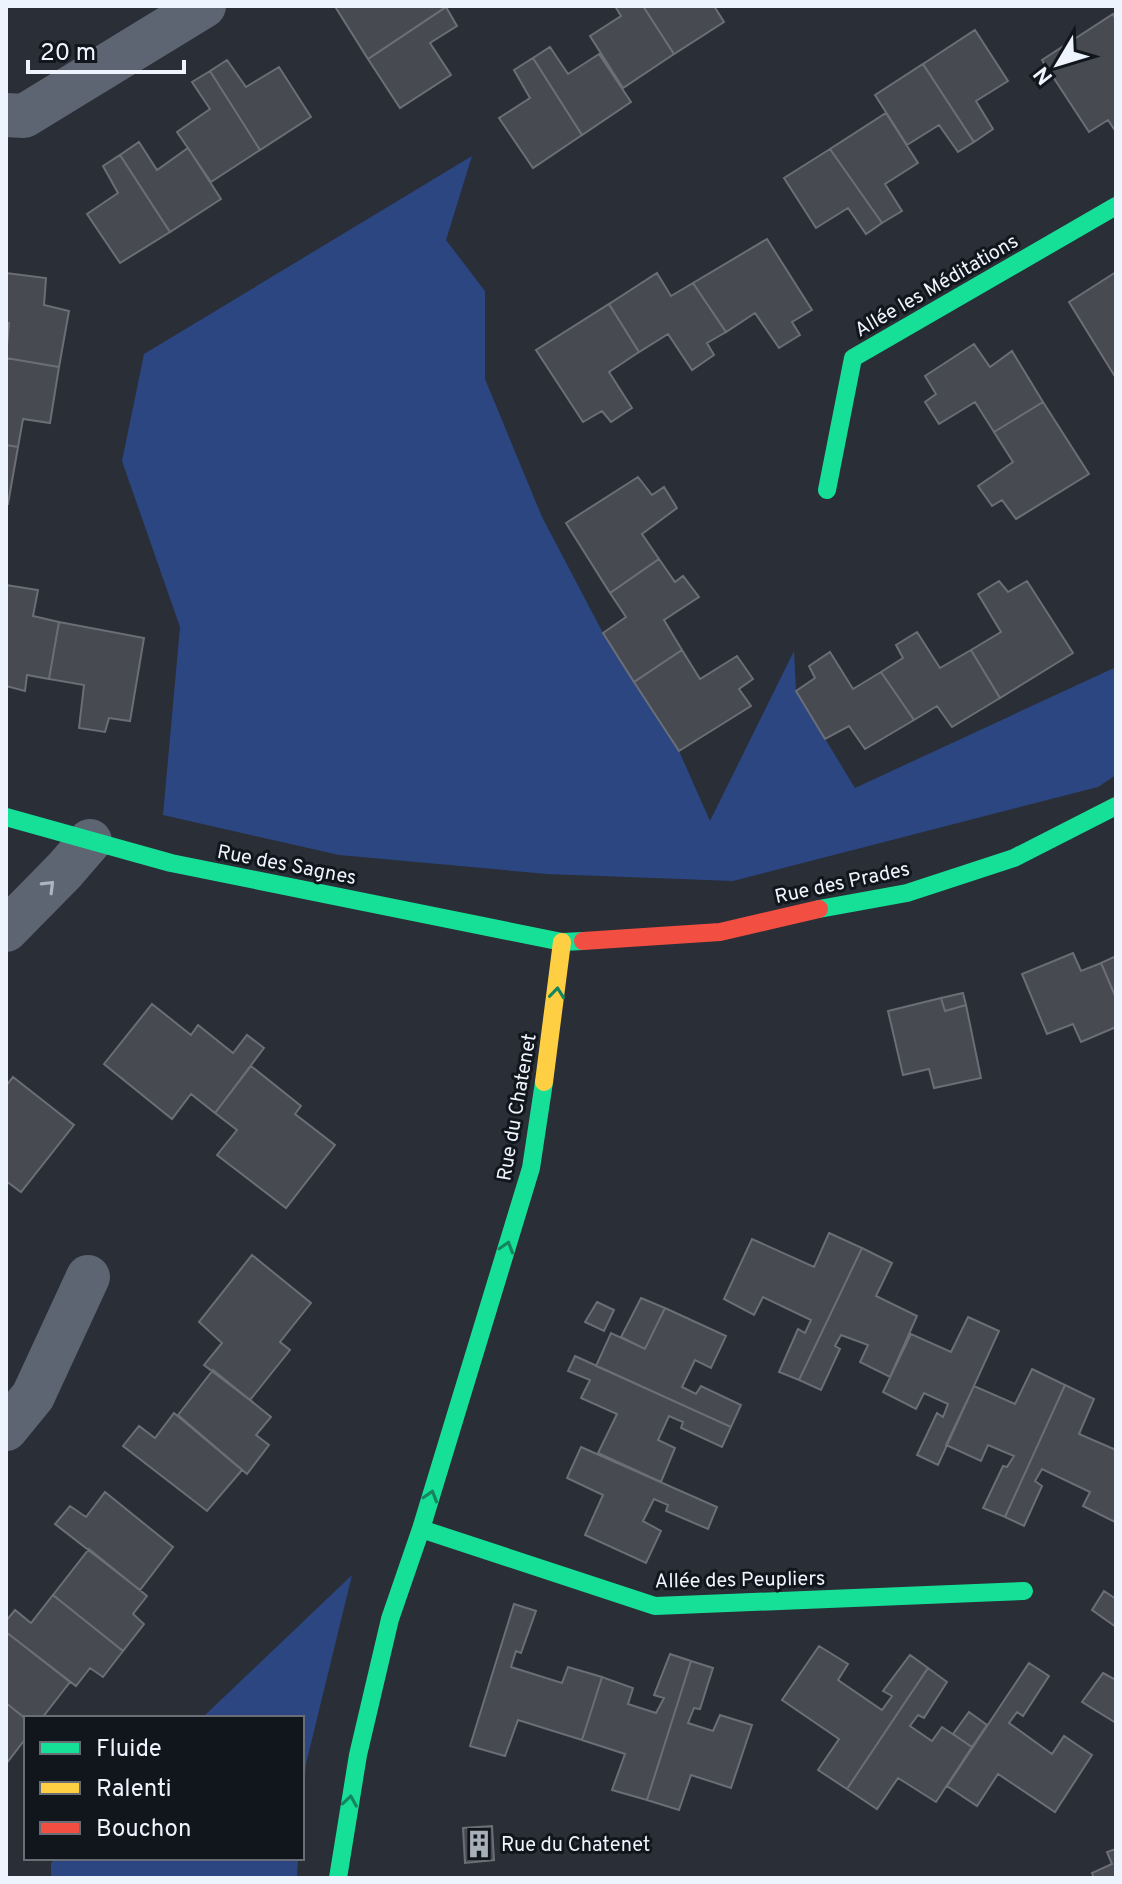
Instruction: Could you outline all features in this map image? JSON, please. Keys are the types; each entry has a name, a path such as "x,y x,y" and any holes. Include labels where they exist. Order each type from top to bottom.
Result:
{"street":[{"path":"6,115 24,116 204,6"},
{"name":"Allée les Méditations","path":"827,490 853,358 1116,206"},
{"name":"Rue des Prades","path":"562,942 720,932 787,915 907,893 1014,858 1116,806"},
{"name":"Rue des Sagnes","path":"6,817 171,863 562,942"},
{"path":"6,930 90,841"},
{"name":"Rue du Chatenet","path":"338,1878 358,1755 386,1634 531,1168 562,942"},
{"path":"6,1429 20,1385 88,1277"},
{"name":"Allée des Peupliers","path":"421,1529 655,1606 1024,1591"}],"shaded area":[{"path":"472,156 446,240 485,291 485,379 542,517 603,633 679,751 710,821 794,651 796,691 855,788 1116,667 1116,775 1098,787 733,881 547,874 339,855 163,815 180,627 122,461 144,354"},
{"path":"352,1575 306,1764 304,1790 304,1716 204,1716"},
{"path":"54,1860 298,1860 297,1878 51,1878 51,1863"}],"building":[{"path":"615,6 643,6 674,54 623,88 590,36 621,16"},
{"path":"643,6 714,6 724,22 674,54"},
{"path":"446,7 368,59 336,8"},
{"path":"446,7 457,26 430,43 451,75 400,108 368,59"},
{"path":"1113,14 1116,20 1116,132 1108,120 1089,132 1042,60"},
{"path":"975,30 1008,81 976,101 993,129 974,142 923,64"},
{"path":"550,47 568,74 599,54 631,102 582,135 533,58"},
{"path":"533,58 582,135 533,168 499,118 530,98 514,70"},
{"path":"227,60 246,87 279,67 311,117 260,150 210,71"},
{"path":"923,64 974,142 958,152 939,125 907,145 875,95"},
{"path":"210,71 260,150 211,182 177,132 210,109 192,82"},
{"path":"886,113 918,163 885,184 902,211 882,223 830,149"},
{"path":"139,142 157,170 188,148 221,199 170,232 120,155"},
{"path":"830,149 882,223 866,234 848,208 816,228 784,178"},
{"path":"120,155 170,232 120,263 87,214 118,193 103,166"},
{"path":"767,239 812,310 792,322 800,335 779,348 755,313 726,332 693,283"},
{"path":"1116,272 1116,373 1114,375 1069,302"},
{"path":"6,273 46,278 44,305 69,311 59,367 6,358 9,323 6,323"},
{"path":"657,273 671,296 693,283 726,332 707,343 714,355 692,370 668,334 639,352 609,304"},
{"path":"609,304 639,352 609,372 632,408 611,422 602,411 583,422 536,350"},
{"path":"974,344 990,367 1012,351 1043,402 994,432 975,402 939,424 925,402 936,394 925,376"},
{"path":"6,358 59,367 50,423 23,419 18,447 6,445"},
{"path":"1043,402 1089,474 1016,519 1002,500 992,506 978,486 1013,462 994,432"},
{"path":"6,445 18,447 8,504 6,504"},
{"path":"638,477 652,495 664,487 677,508 642,534 659,559 610,593 566,523"},
{"path":"659,559 675,582 683,576 699,597 664,620 682,650 634,682 603,633 626,617 610,593"},
{"path":"999,581 1008,592 1027,581 1073,653 1000,698 971,650 1001,632 978,594"},
{"path":"6,585 38,590 33,616 59,622 49,679 27,675 25,691 6,686"},
{"path":"59,622 144,638 130,721 109,718 105,732 79,728 84,685 49,679"},
{"path":"917,632 940,668 971,650 1000,698 952,727 937,706 914,720 881,672 903,658 896,645"},
{"path":"682,650 700,679 737,656 753,679 739,689 751,706 679,751 634,682"},
{"path":"830,652 853,689 881,672 914,720 865,749 849,726 825,739 796,691 815,678 809,666"},
{"path":"1073,953 1081,971 1101,963 1116,998 1116,1027 1081,1042 1073,1024 1047,1034 1022,974"},
{"path":"1116,956 1116,998 1101,963"},
{"path":"963,993 966,1005 945,1011 941,998"},
{"path":"941,998 945,1011 966,1005 981,1078 934,1088 929,1069 903,1075 888,1011"},
{"path":"152,1004 191,1035 198,1025 233,1053 247,1035 264,1048 215,1113 191,1094 172,1119 104,1064"},
{"path":"251,1066 301,1106 295,1114 335,1145 286,1208 217,1155 237,1130 215,1113"},
{"path":"13,1077 74,1125 21,1192 6,1181 6,1086"},
{"path":"829,1233 862,1248 799,1380 779,1372 798,1329 805,1333 811,1320 763,1297 754,1315 724,1299 752,1239 814,1267"},
{"path":"862,1248 892,1263 876,1296 917,1316 890,1377 860,1362 868,1345 841,1335 835,1346 840,1349 821,1390 799,1380"},
{"path":"252,1255 311,1303 280,1342 290,1350 250,1400 204,1365 222,1343 199,1322"},
{"path":"641,1298 665,1308 645,1349 621,1337"},
{"path":"597,1302 614,1310 604,1331 585,1322"},
{"path":"665,1308 726,1336 711,1368 695,1360 682,1387 696,1394 701,1386 741,1405 731,1427 596,1366 611,1333 645,1349"},
{"path":"968,1317 999,1331 938,1465 917,1455 937,1413 943,1417 948,1404 924,1393 916,1409 883,1392 911,1334 951,1352"},
{"path":"575,1356 731,1427 722,1447 681,1428 683,1422 669,1416 658,1440 675,1448 661,1482 598,1453 617,1414 581,1398 590,1380 568,1371"},
{"path":"1032,1369 1065,1385 1005,1517 983,1508 1003,1466 1007,1467 1014,1456 988,1445 981,1461 946,1445 974,1386 1015,1404"},
{"path":"213,1370 271,1417 256,1435 269,1445 247,1474 178,1415"},
{"path":"1065,1385 1094,1399 1079,1434 1116,1450 1115,1522 1083,1506 1090,1492 1042,1469 1035,1481 1042,1486 1024,1526 1005,1517"},
{"path":"174,1413 242,1470 207,1511 123,1446 139,1426 155,1438"},
{"path":"581,1447 717,1507 708,1529 666,1511 668,1505 654,1499 643,1521 661,1531 646,1563 585,1535 603,1495 567,1478"},
{"path":"105,1492 173,1547 140,1590 55,1524 70,1506 86,1517"},
{"path":"89,1549 147,1596 133,1614 144,1624 123,1651 53,1595"},
{"path":"1104,1591 1116,1599 1116,1627 1092,1610"},
{"path":"53,1595 123,1651 103,1677 90,1668 76,1686 6,1632 6,1621 15,1610 31,1623"},
{"path":"514,1604 536,1611 521,1653 516,1651 511,1667 562,1683 568,1667 602,1677 582,1740 518,1720 505,1756 470,1746"},
{"path":"6,1632 70,1682 44,1716 24,1717 6,1703"},
{"path":"819,1646 848,1664 838,1680 882,1710 892,1696 883,1691 910,1655 928,1668 847,1789 818,1770 839,1739 782,1700"},
{"path":"670,1654 691,1661 647,1800 612,1790 625,1754 582,1740 602,1677 633,1688 628,1704 656,1713 664,1698 654,1695"},
{"path":"691,1661 713,1668 700,1709 694,1708 688,1723 713,1731 720,1715 752,1725 731,1788 691,1775 679,1810 647,1800"},
{"path":"1029,1663 1049,1676 1023,1716 1017,1712 1009,1723 1052,1754 1064,1736 1092,1755 1055,1812 998,1774 977,1806 947,1786"},
{"path":"928,1668 947,1682 924,1718 918,1715 910,1726 932,1741 942,1727 972,1747 936,1802 898,1778 877,1809 847,1789"},
{"path":"1103,1673 1116,1680 1116,1723 1082,1702"},
{"path":"6,1703 24,1717 24,1741 6,1764"},
{"path":"969,1712 987,1725 972,1747 953,1734"},
{"name":"Rue du Chatenet","path":"492,1826 494,1860 465,1863 463,1828"},
{"path":"1116,1849 1116,1878 1094,1878 1092,1873 1112,1864 1107,1852"}],"traffic: fast":[{"path":"827,490 853,358 1116,206"},
{"path":"819,909 907,893 1014,858 1116,806"},
{"path":"6,817 171,863 562,942 583,941"},
{"path":"338,1878 358,1755 390,1619 421,1529 531,1168 544,1082"},
{"path":"421,1529 655,1606 1024,1591"}],"traffic: slow":[{"path":"544,1082 562,942"}],"traffic: jam":[{"path":"583,941 720,932 819,909"}],"place":[{"name":"Rue du Chatenet","path":"479,1844"}]}
